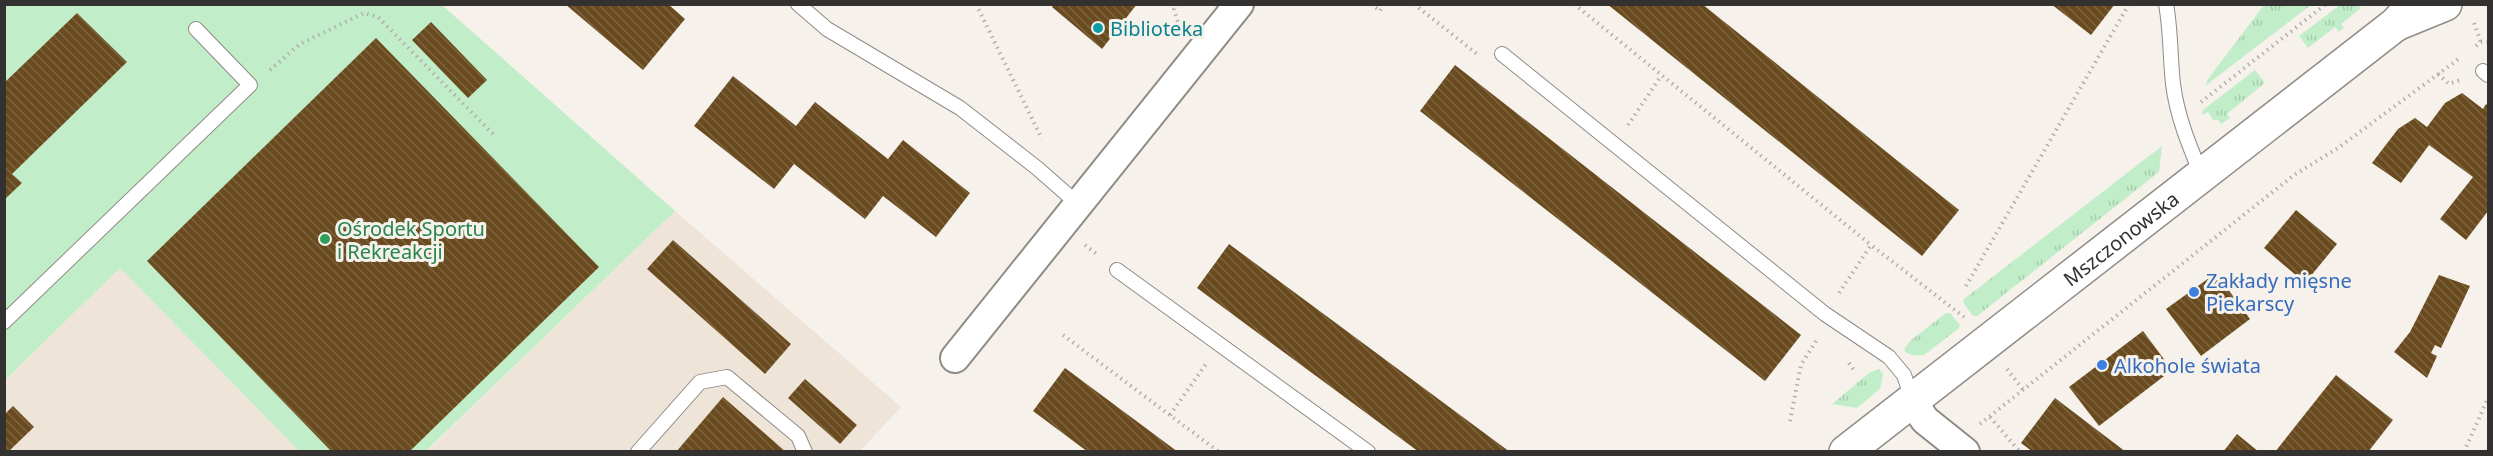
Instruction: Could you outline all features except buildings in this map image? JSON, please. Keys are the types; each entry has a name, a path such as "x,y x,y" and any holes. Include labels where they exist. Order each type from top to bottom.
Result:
{"street":[{"path":"955,358 1067,207 1239,4"},
{"name":"Mszczonowska","path":"1846,452 2405,14 2445,4"},
{"path":"1912,400 1925,420 1965,452"}],"lane":[{"path":"798,4 827,29 960,108 1067,207"},
{"path":"2166,4 2170,27 2173,84 2180,120 2200,174"},
{"path":"4,322 250,85 196,29"},
{"path":"1502,54 1825,314 1889,357 1904,375 1912,400"},
{"path":"1117,270 1368,452"},
{"path":"638,452 700,382 727,377 798,436 805,452"}],"path":[{"path":"976,4 1055,166 1067,207 1117,270"},
{"path":"1178,4 1174,9 1180,30"},
{"path":"1371,4 1380,11 1384,4"},
{"path":"1574,4 1871,245 1969,321"},
{"path":"1966,286 2129,4"},
{"path":"2180,120 2326,4"},
{"path":"250,85 300,44 364,13 378,16 493,134"},
{"path":"2474,21 2481,42"},
{"path":"2472,48 2481,42 2488,42"},
{"path":"1979,424 2024,391 2294,175 2338,148 2464,55"},
{"path":"1615,144 1661,76"},
{"path":"1825,314 1871,245"},
{"path":"1790,421 1801,365 1825,329"},
{"path":"1063,335 1219,452"},
{"path":"1170,415 1219,345"},
{"path":"2003,364 2024,391"},
{"path":"2464,452 2488,398"},
{"path":"1990,417 2020,452"}],"shaded area":[{"path":"675,211 901,407 860,451 426,452"},
{"path":"120,268 299,451 5,452 5,380"}],"green space":[{"name":"Ośrodek Sportu i Rekreakcji","path":"5,5 442,5 675,211 426,451 299,451 120,268 5,380"},
{"path":"2264,5 2311,5 2205,86 2208,79"},
{"path":"2340,5 2358,5 2361,8 2341,24 2344,28 2339,32 2335,27 2308,48 2299,36"},
{"path":"2255,70 2265,83 2227,114 2230,118 2221,124 2218,120 2213,120 2208,112 2201,115 2203,110"},
{"path":"2162,146 2159,172 1977,316 1973,316 1963,302 1964,299"},
{"path":"1946,313 1950,313 1960,325 1959,328 1924,355 1913,355 1904,350 1910,341"},
{"path":"1879,369 1883,374 1880,389 1857,408 1832,404 1869,373"}],"place":[{"name":"Biblioteka","path":"1098,28"},
{"name":"Ośrodek Sportu i Rekreakcji","path":"325,239"},
{"name":"Zakłady mięsne Piekarscy","path":"2194,292"},
{"name":"Alkohole świata","path":"2102,365"}]}
